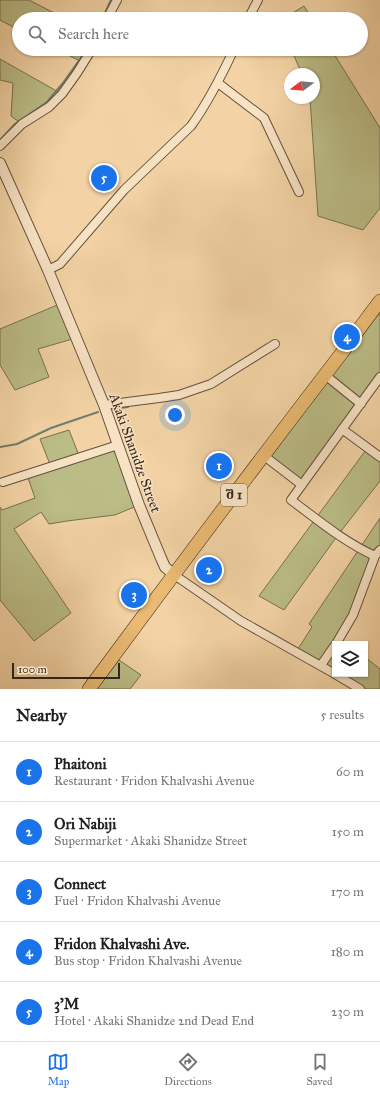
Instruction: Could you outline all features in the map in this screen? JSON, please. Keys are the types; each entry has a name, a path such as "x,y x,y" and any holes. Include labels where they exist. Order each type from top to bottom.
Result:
{"main road":[{"name":"შ 1","path":"89,689 173,574 206,533 380,301"}],"street":[{"path":"111,12 117,0"},
{"path":"252,12 258,0"},
{"path":"0,146 22,124 49,107 62,94 88,56"},
{"path":"48,270 60,264 124,190 191,126 218,83 231,56"},
{"path":"218,83 264,118 299,192"},
{"name":"Akaki Shanidze Street","path":"0,163 48,270 104,405 139,505 165,567 241,621 332,672"},
{"path":"104,405 179,395 211,384 275,344"},
{"path":"324,375 360,404"},
{"path":"337,641 353,615 378,553 360,549 338,536 291,500 380,377"},
{"path":"342,429 380,457"},
{"path":"4,482 118,445"},
{"path":"263,456 302,485"},
{"path":"321,665 332,649"},
{"name":"Akaki Shanidze Street","path":"340,677 360,689"}],"green space":[{"path":"0,0 29,0 52,12 12,12 12,26 0,20"},
{"path":"304,6 308,12 294,12"},
{"path":"70,56 88,56 84,63"},
{"path":"294,56 335,56 380,128 380,208 363,230 318,216 310,104 320,104 320,68 299,68"},
{"path":"0,59 62,94 22,124 11,116 13,83 0,80"},
{"path":"62,303 76,338 38,349 49,377 15,390 0,365 0,329"},
{"path":"380,312 380,377 302,485 268,459"},
{"path":"69,430 80,458 118,445 139,505 115,515 49,524 41,512 14,529 71,613 34,641 0,600 0,507 2,510 35,498 27,475 51,467 40,439"},
{"path":"368,447 380,457 380,481 338,535 284,610 259,596"},
{"path":"380,518 380,550 340,638 344,641 332,641 332,672 296,652 312,627 309,624"},
{"path":"368,659 380,669 380,689 360,689 340,677 368,677"},
{"path":"119,660 141,675 130,689 97,689"}],"waterway":[{"path":"105,12 111,0"},
{"path":"0,140 15,124 47,102 63,83 82,56"},
{"path":"112,409 128,407"},
{"path":"0,447 17,444 51,428 98,412"}],"place":[{"name":"3'M","path":"104,178"},
{"name":"Fridon Khalvashi Ave.","path":"347,337"},
{"name":"Phaitoni","path":"219,466"},
{"name":"Ori Nabiji","path":"209,570"},
{"name":"Connect","path":"134,595"}]}
